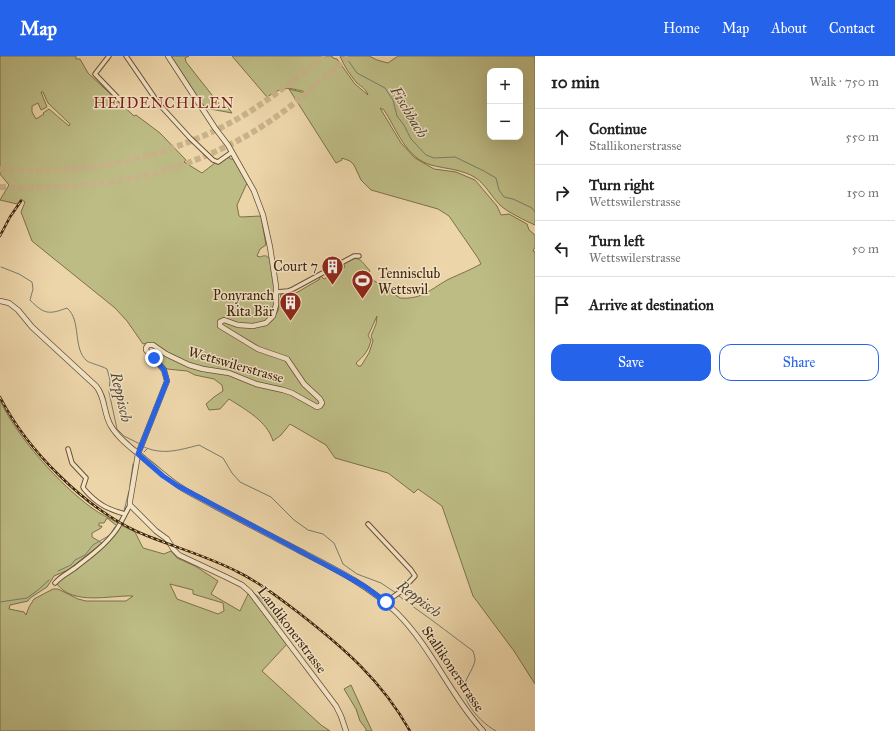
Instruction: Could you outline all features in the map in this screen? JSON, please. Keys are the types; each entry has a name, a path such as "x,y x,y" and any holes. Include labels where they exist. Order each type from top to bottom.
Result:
{"street":[{"path":"108,56 95,74 121,101"},
{"path":"126,56 159,104 187,135 209,156 218,162 232,152"},
{"path":"168,56 232,152 254,191 260,205 270,247 276,292 293,289 354,256 359,256"},
{"name":"Wettswilerstrasse","path":"138,454 167,381 164,370 146,350 146,347 149,345 153,345 166,354 189,365 229,373 256,384 292,393 314,406 320,406 322,403 321,400 304,384 287,359 258,349 221,328 219,324 224,320 238,325 251,326 260,325 268,321 275,310 276,292"},
{"name":"Stallikonerstrasse","path":"0,301 9,303 18,310 32,327 96,386 102,396 111,426 138,454 163,476 178,486 343,574 386,602 405,621 421,641 468,713 483,731"},
{"path":"68,449 72,463 86,478 83,488 94,500 125,514"},
{"path":"55,583 62,575 74,569 113,535 130,505 138,454"},
{"name":"Landikonerstrasse","path":"130,505 156,531 167,539 179,555 242,585 250,592 336,706 346,731"},
{"path":"368,524 415,576 400,592 386,602"}],"shaded area":[{"path":"0,56 76,56 76,59 80,59 88,73 134,116 136,115 160,133 186,160 184,162 202,173 215,163 220,163 229,157 230,159 233,159 247,183 237,205 239,216 261,216 266,245 260,249 257,256 266,256 270,260 275,290 274,305 267,318 271,322 278,311 281,294 296,293 320,279 319,277 321,276 324,279 345,267 343,263 352,259 358,259 361,261 370,271 369,273 373,280 400,298 415,297 426,293 449,279 481,264 449,216 438,209 371,190 361,180 354,165 350,161 342,158 342,160 336,163 289,89 306,92 285,88 267,97 232,56 332,56 333,58 337,59 355,84 368,95 350,74 340,56 369,56 388,63 398,56 535,56 535,225 503,208 482,184 471,175 460,171 431,165 415,156 403,142 384,110 380,108 401,143 415,158 434,169 456,172 475,180 497,206 501,215 509,214 527,224 529,230 535,235 535,247 533,251 535,252 535,684 514,651 473,596 442,506 418,489 414,493 388,473 335,458 326,445 290,424 281,435 273,441 270,434 261,422 229,399 220,409 209,410 206,404 223,391 222,385 214,379 195,375 187,371 167,369 159,360 160,350 148,343 143,344 127,321 115,308 32,241 21,212 25,202 21,199 17,204 0,200 9,185 0,174","holes":["41,92 43,92 48,103 70,124 69,126 49,109 36,119 32,112 32,106 38,103 41,110 47,107","377,316 376,324 371,336 373,341 369,353 361,366 358,366 356,363 366,353 369,347 371,340 368,336"]},
{"path":"171,56 189,56 185,58 186,62 223,109 227,106 232,113 205,108"},
{"path":"0,400 17,429 53,473 92,508 118,523 117,526 107,518 104,523 99,523 99,526 102,526 101,528 92,533 92,537 102,543 68,570 54,576 47,587 30,598 28,601 10,605 9,609 24,612 26,615 34,599 53,589 58,589 78,599 86,601 126,601 133,596 93,598 82,597 64,591 57,584 58,581 87,560 121,525 135,532 143,548 164,554 171,551 177,558 195,566 218,581 211,594 240,611 250,590 283,617 275,625 287,644 262,671 321,725 330,731 0,731","holes":["170,584 193,590 193,594 223,603 224,611 218,614 177,599"]},
{"path":"351,685 372,731 366,731 360,721 356,709 344,689"}],"waterway":[{"name":"Fischbach","path":"345,56 357,73 385,88 393,100 397,116 404,125 411,139 426,155 434,158 455,157 484,171 496,178 499,190 504,197 513,199 532,208 535,212"},
{"name":"Reppisch","path":"1,267 19,274 32,282 33,289 30,300 43,311 55,312 67,308 72,313 82,356 87,361 107,369 110,380 109,392 117,429 124,436 140,444"},
{"name":"Reppisch","path":"142,446 157,451 170,451 199,445 223,458 232,473 240,482 271,497 294,520 308,530 323,534 334,543 343,564 357,574 381,583 396,593"},
{"name":"Reppisch","path":"144,452 147,449"},
{"path":"130,485 133,464"},
{"path":"124,511 129,491"},
{"path":"58,571 71,565 75,560 85,555 93,545 110,535 115,527"},
{"path":"0,602 27,598 49,580"},
{"name":"Reppisch","path":"398,595 473,651 475,660 464,686 465,696 471,708 480,719 496,731"}],"tunnel":[{"path":"0,169 62,170 93,167 123,162 183,144 239,118 272,96 325,56"},
{"path":"0,187 38,188 111,182 147,175 181,165 215,152 248,135 280,114 350,56"}],"railway":[{"path":"0,236 10,217 21,201"},
{"path":"0,397 11,417 41,456 59,475 97,508 138,532 224,565 253,580 276,596 331,639 361,666 387,696 410,731"}],"place":[{"name":"Court 7","path":"333,286"},
{"name":"Tennisclub Wettswil","path":"362,300"},
{"name":"Ponyranch Rita Bär","path":"290,322"}],"district":[{"name":"HEIDENCHILEN","path":"164,103"}],"route":[{"path":"154,358 164,370 167,381 138,454 163,476 178,486 343,574 372,591 386,602"}]}
